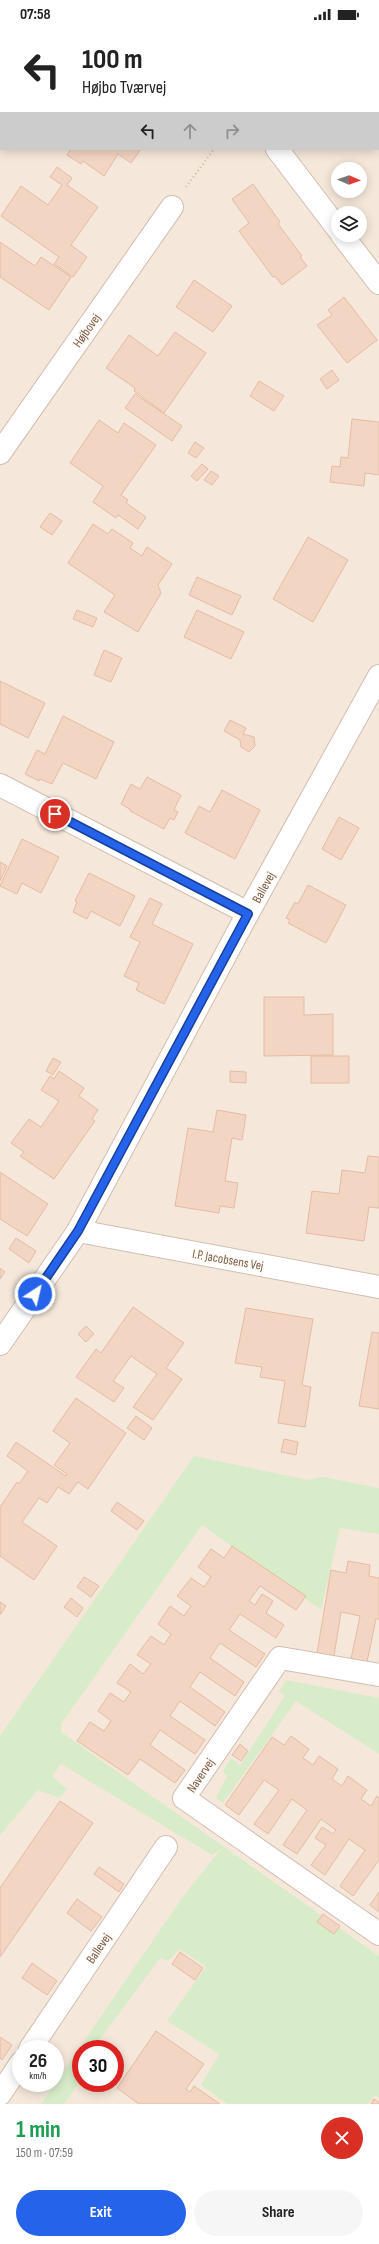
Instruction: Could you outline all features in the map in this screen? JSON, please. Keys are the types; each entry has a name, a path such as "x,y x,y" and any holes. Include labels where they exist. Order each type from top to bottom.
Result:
{"street":[{"path":"278,150 331,220"},
{"name":"Højbovej","path":"0,453 172,207"},
{"path":"347,242 379,283"},
{"name":"Ballevej","path":"0,1344 78,1231 248,914 379,676"},
{"path":"0,785 248,914"},
{"name":"I.P. Jacobsens Vej","path":"78,1231 379,1287"},
{"name":"Navervej","path":"379,1675 280,1658 184,1798 379,1934"},
{"name":"Ballevej","path":"36,2040 166,1847"},
{"path":"0,2094 12,2076"}],"path":[{"path":"172,207 213,150"}],"shaded area":[{"path":"0,150 379,150 379,2104 0,2104"}],"green space":[{"path":"194,1456 308,1480 323,1477 379,1488 379,1534 340,1528 321,1610 202,1525 61,1724 61,1732 379,1956 379,2098 375,2095 368,2104 227,2104 201,2085 219,2054 167,2021 206,1967 180,1949 168,1961 160,1958 100,2040 85,2040 184,1895 222,1848 212,1855 61,1764 52,1776 67,1789 59,1798 38,1790 0,1835 0,1736"},
{"path":"286,1680 379,1698 379,1754 296,1701 223,1803 216,1798 227,1776 223,1771 231,1758 240,1765 285,1696 279,1691"},
{"path":"72,2059 72,2092 64,2104 41,2104 49,2092 64,2092 64,2070"}],"building":[{"path":"70,150 140,150 131,163 118,154 104,176 83,161 81,164 67,155"},
{"path":"57,167 72,178 67,185 98,207 71,245 87,257 73,277 54,264 59,257 1,216 21,186 48,205 62,185 50,177"},
{"path":"253,184 280,222 278,224 302,256 300,257 307,266 282,285 275,276 273,277 239,231 249,223 232,199"},
{"path":"0,242 35,266 41,257 71,277 49,310 0,277"},
{"path":"194,280 232,306 213,332 176,307"},
{"path":"344,297 377,340 347,363 317,325 332,315 328,310"},
{"path":"175,332 206,353 164,413 134,391 135,388 106,368 129,335 158,356"},
{"path":"332,370 339,380 327,389 320,379"},
{"path":"259,381 284,396 274,411 250,396"},
{"path":"135,394 182,426 172,441 125,408"},
{"path":"352,419 379,422 379,475 365,473 364,486 330,482 332,466 340,467 341,457 348,458"},
{"path":"99,420 118,433 124,423 156,445 121,495 128,500 126,503 146,517 138,529 118,515 116,518 93,502 103,486 70,463"},
{"path":"195,442 204,448 196,458 188,453"},
{"path":"202,464 208,469 197,481 191,476"},
{"path":"211,471 219,476 212,485 204,480"},
{"path":"50,513 62,521 52,535 40,527"},
{"path":"93,524 108,534 112,529 133,543 130,548 142,556 147,547 172,564 158,585 161,593 138,632 104,612 115,595 68,563"},
{"path":"308,537 348,560 313,622 273,599"},
{"path":"197,577 241,596 232,615 189,595"},
{"path":"77,610 97,618 93,627 73,619"},
{"path":"197,610 244,632 231,659 184,637"},
{"path":"104,650 122,658 111,682 94,675"},
{"path":"0,681 45,703 28,738 0,724"},
{"path":"63,716 114,742 96,779 63,763 52,784 40,779 39,781 25,774 37,750 45,754"},
{"path":"230,720 246,728 243,734 254,737 255,746 249,752 241,747 240,740 224,731"},
{"path":"147,777 181,795 174,810 178,812 174,820 170,818 164,829 130,811 131,810 121,804 131,784 140,789"},
{"path":"222,790 260,810 235,859 185,833 199,806 210,812"},
{"path":"339,817 359,828 341,860 322,849"},
{"path":"22,839 59,857 41,893 22,883 17,894 0,886"},
{"path":"0,862 7,866 0,881"},
{"path":"89,873 135,896 120,926 91,911 87,919 73,912 77,902 75,901"},
{"path":"308,885 346,905 326,943 288,923 290,920 286,918 295,902 298,904"},
{"path":"150,898 162,904 152,924 193,944 164,1004 136,990 139,983 124,976 140,942 130,937"},
{"path":"264,997 304,997 304,1015 333,1014 333,1055 264,1056"},
{"path":"311,1056 349,1056 349,1083 311,1083"},
{"path":"53,1058 61,1062 53,1075 46,1071"},
{"path":"59,1071 84,1088 79,1096 98,1110 92,1119 95,1121 54,1179 20,1156 24,1152 11,1143 29,1119 41,1127 59,1101 41,1090 50,1076 54,1079"},
{"path":"230,1071 246,1072 246,1083 230,1082"},
{"path":"217,1110 246,1115 242,1140 232,1138 225,1181 238,1183 234,1208 220,1206 219,1213 175,1206 188,1128 213,1132"},
{"path":"368,1156 379,1157 379,1208 369,1207 364,1241 306,1233 312,1191 339,1194 342,1170 365,1173"},
{"path":"0,1172 48,1204 27,1236 0,1219"},
{"path":"16,1238 36,1251 29,1263 9,1249"},
{"path":"0,1268 5,1272 0,1279"},
{"path":"133,1307 184,1343 166,1368 182,1379 153,1420 133,1407 157,1374 131,1356 113,1381 124,1388 114,1402 76,1377 96,1349 101,1353"},
{"path":"246,1308 313,1319 302,1385 311,1387 305,1427 278,1423 285,1381 260,1377 262,1367 235,1363"},
{"path":"86,1326 94,1334 86,1342 78,1334"},
{"path":"372,1332 379,1333 379,1409 359,1406"},
{"path":"76,1398 126,1433 88,1489 78,1482 69,1494 58,1487 47,1503 39,1498 22,1522 57,1546 34,1580 0,1556 0,1507 17,1482 19,1484 28,1471 7,1456 16,1442 66,1476 67,1474 54,1465 70,1443 53,1431"},
{"path":"136,1416 152,1428 144,1440 127,1428"},
{"path":"284,1439 298,1442 296,1455 281,1452"},
{"path":"117,1502 144,1521 137,1530 111,1511"},
{"path":"232,1546 306,1596 296,1610 260,1586 249,1601 255,1605 262,1594 273,1601 266,1613 284,1625 276,1638 240,1614 229,1630 265,1654 256,1667 220,1643 210,1658 244,1682 235,1696 200,1672 190,1687 225,1712 215,1726 180,1701 170,1716 205,1740 195,1754 160,1730 150,1745 185,1770 175,1783 140,1759 128,1775 77,1741 90,1722 104,1731 111,1721 98,1711 110,1693 124,1702 131,1692 117,1683 130,1664 143,1674 151,1664 137,1655 151,1636 164,1645 171,1634 158,1624 170,1606 184,1616 191,1606 177,1596 191,1578 204,1587 211,1577 198,1567 211,1549 224,1558"},
{"path":"348,1561 370,1565 369,1576 379,1578 379,1619 376,1619 367,1662 351,1659 360,1616 341,1612 334,1656 317,1653 331,1570 346,1573"},
{"path":"84,1577 99,1586 91,1597 77,1587"},
{"path":"71,1598 83,1608 77,1617 64,1607"},
{"path":"0,1602 6,1606 0,1615"},
{"path":"291,1736 309,1749 303,1758 313,1765 319,1756 338,1769 332,1779 342,1786 348,1776 367,1790 361,1799 371,1806 377,1796 379,1798 379,1860 353,1896 340,1886 365,1850 349,1839 325,1875 311,1865 326,1845 315,1838 322,1827 333,1834 336,1830 321,1819 297,1854 283,1845 307,1810 292,1799 268,1834 254,1824 279,1790 264,1780 239,1815 225,1805 272,1737 284,1745"},
{"path":"240,1744 248,1751 241,1761 232,1755"},
{"path":"60,1801 93,1823 0,1957 0,1888"},
{"path":"99,1867 124,1884 119,1892 94,1874"},
{"path":"379,1892 379,1912 370,1905"},
{"path":"77,1899 102,1917 91,1931 67,1913"},
{"path":"323,1914 340,1926 334,1934 317,1922"},
{"path":"180,1952 203,1968 195,1980 172,1964"},
{"path":"32,1963 57,1981 47,1995 22,1978"},
{"path":"156,2031 204,2064 186,2089 190,2092 194,2086 220,2104 139,2104 122,2092 124,2092 124,2078"},
{"path":"0,2037 12,2045 2,2060 0,2058"},
{"path":"374,2099 379,2102 379,2104 371,2104"}],"route":[{"path":"35,1294 78,1231 248,914 55,814"}]}
